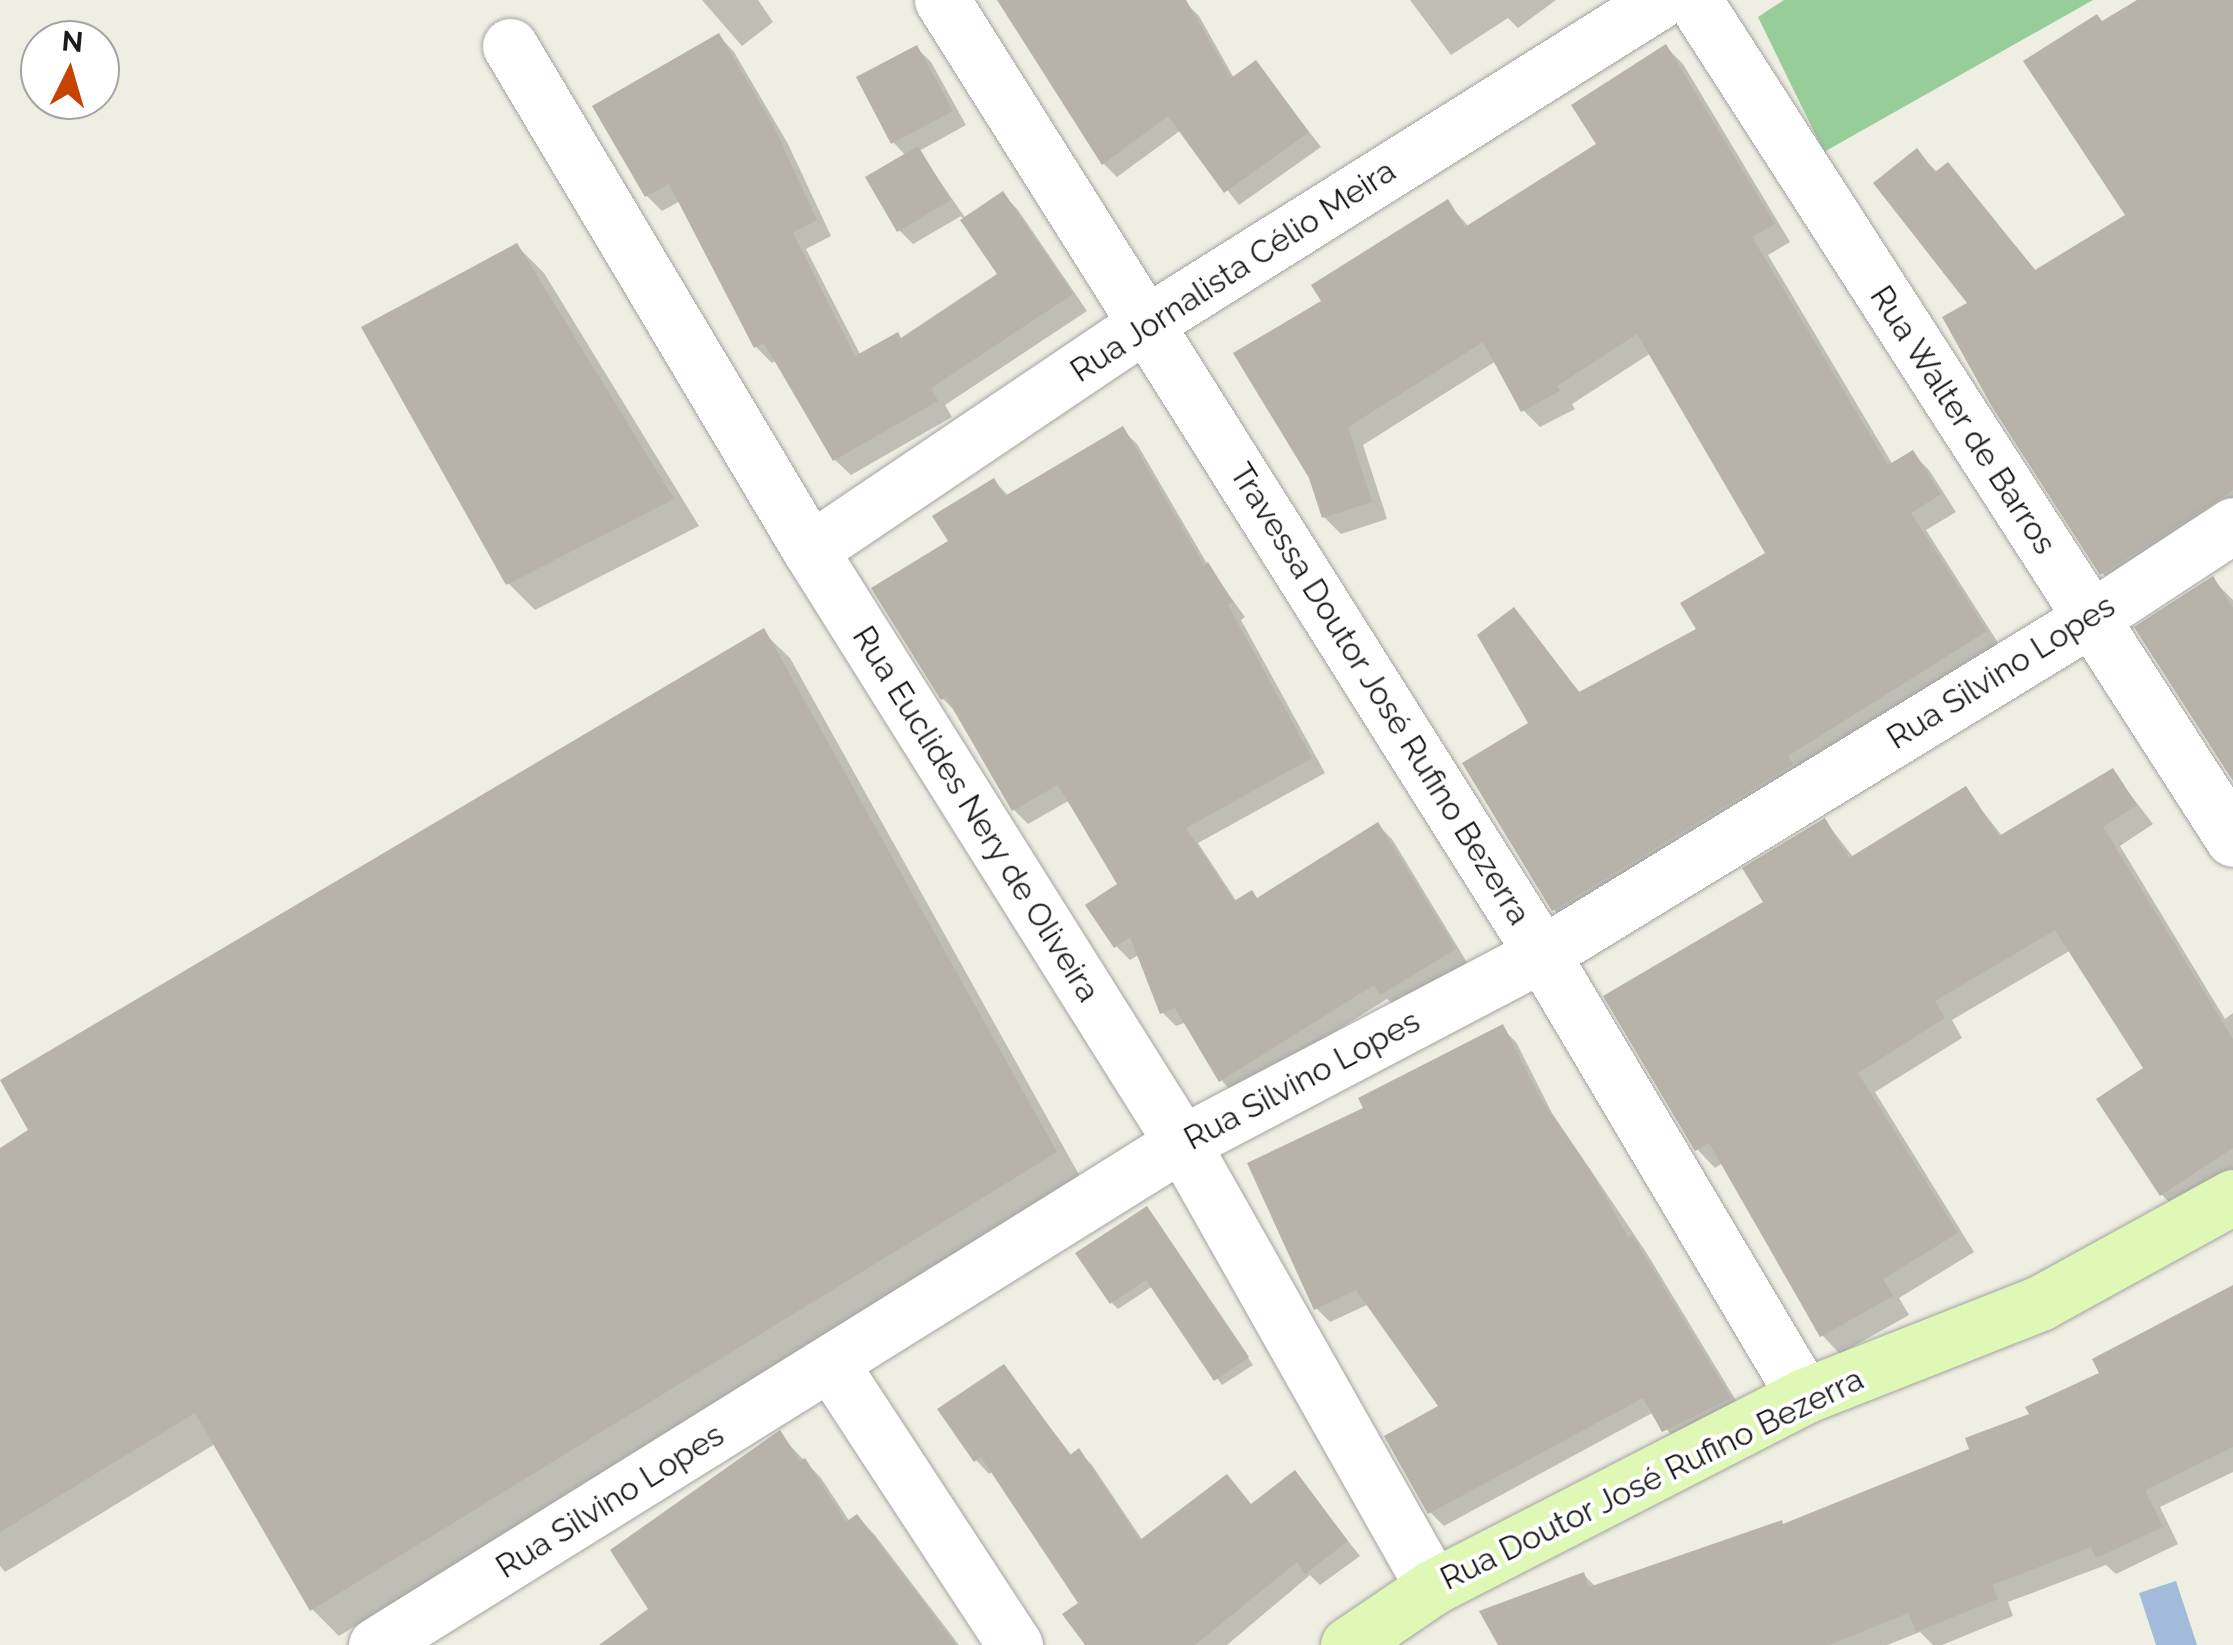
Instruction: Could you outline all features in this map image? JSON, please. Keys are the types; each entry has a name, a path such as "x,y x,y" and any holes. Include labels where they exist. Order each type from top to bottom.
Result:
{"main road":[{"name":"Rua Doutor José Rufino Bezerra","path":"1348,1645 1434,1587 1804,1396 2040,1303 2233,1196"}],"street":[{"name":"Travessa Doutor José Rufino Bezerra","path":"942,0 1542,954 1804,1396"},
{"name":"Rua Jornalista Célio Meira","path":"810,550 1148,322 1661,0"},
{"name":"Rua Walter de Barros","path":"1694,0 2233,839"},
{"name":"Rua Euclides Nery de Oliveira","path":"510,46 810,550 1182,1143 1434,1587"},
{"name":"Rua Silvino Lopes","path":"376,1645 1182,1143 1542,954 2090,619 2233,525"},
{"path":"831,1364 1015,1645"}],"green space":[{"path":"1784,0 2093,0 1824,152 1758,17"}],"water":[{"path":"2176,1581 2197,1645 2156,1645 2139,1593"}],"building":[{"path":"997,0 1186,0 1231,78 1256,60 1309,132 1224,193 1168,116 1102,165"},
{"path":"2137,0 2233,0 2233,490 2100,575 1991,405 1942,317 1967,303 1873,183 1917,148 1935,172 1948,162 2035,270 2125,215 2023,61 2097,14 2102,21"},
{"path":"719,33 773,125 817,220 793,233 855,356 898,332 901,338 997,274 960,220 1003,191 1073,294 931,388 938,401 833,461 764,343 754,348 669,184 645,197 592,106"},
{"path":"1666,44 1775,224 1752,237 1888,465 1913,450 1941,494 1911,513 1987,631 1788,756 1793,764 1552,911 1462,763 1528,723 1477,635 1514,607 1579,692 1696,629 1680,603 1765,553 1637,334 1557,386 1560,391 1521,412 1483,342 1348,427 1372,502 1322,518 1309,478 1233,353 1321,301 1311,285 1448,199 1465,227 1596,144 1571,105"},
{"path":"917,45 953,111 891,144 856,77"},
{"path":"918,146 951,200 897,232 865,177"},
{"path":"517,243 674,499 506,585 361,327"},
{"path":"1123,426 1204,565 1208,562 1233,602 1228,605 1312,758 1186,828 1234,901 1252,890 1257,898 1378,822 1456,949 1380,995 1374,985 1219,1082 1175,1008 1160,1014 1130,937 1114,948 1085,905 1117,884 1058,785 1012,811 946,697 941,700 871,588 948,541 932,516 994,478 1005,496"},
{"path":"2213,576 2233,608 2233,781 2134,627"},
{"path":"764,628 1057,1152 310,1611 195,1413 0,1532 0,1148 28,1130 0,1080"},
{"path":"2113,768 2137,805 2103,827 2233,1039 2233,1148 2160,1196 2096,1099 2143,1068 2055,930 1935,1001 1945,1018 1858,1073 1958,1233 1883,1279 1893,1296 1820,1337 1709,1143 1695,1151 1603,996 1763,902 1742,868 1825,818 1849,858 1966,786 1999,836"},
{"path":"1503,1024 1539,1096 1591,1171 1628,1237 1632,1235 1731,1398 1662,1432 1643,1398 1428,1514 1384,1436 1438,1406 1356,1290 1314,1310 1247,1163 1363,1108 1358,1098"},
{"path":"1147,1206 1249,1357 1214,1381 1146,1280 1110,1304 1075,1253"},
{"path":"2233,1285 2233,1447 2145,1490 2163,1527 2096,1558 2091,1547 1992,1585 1998,1599 1916,1632 1908,1613 1829,1645 1498,1645 1479,1611 1584,1572 1589,1587 1782,1520 1783,1524 1969,1449 1965,1438 2029,1414 2025,1407 2099,1373 2092,1359"},
{"path":"1004,1364 1070,1455 1079,1448 1140,1540 1227,1474 1251,1504 1295,1470 1348,1541 1305,1574 1297,1562 1195,1645 1085,1645 1062,1614 1078,1603 981,1457 974,1462 937,1409"},
{"path":"780,1430 800,1461 805,1458 846,1522 857,1514 956,1645 599,1645 648,1609 610,1550"}]}
